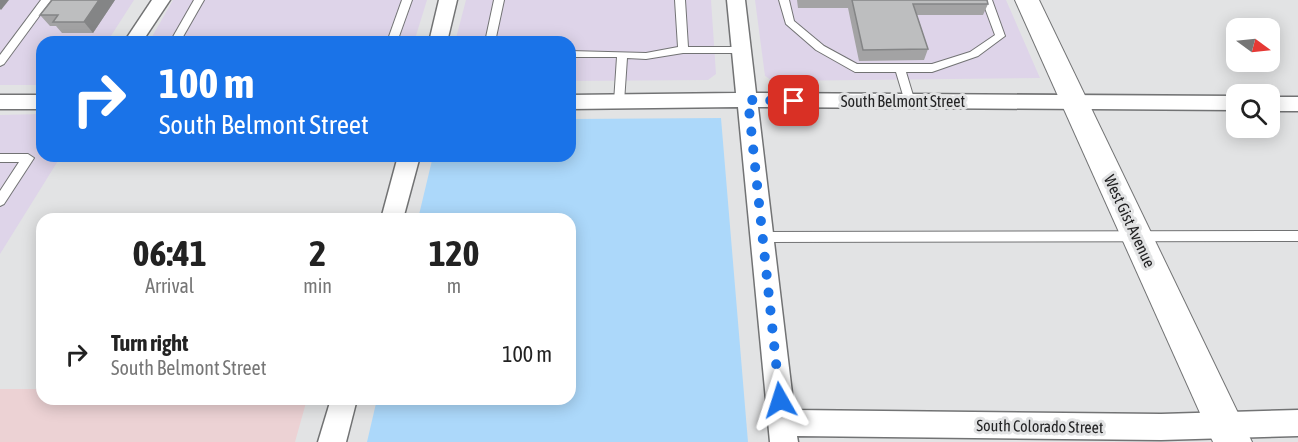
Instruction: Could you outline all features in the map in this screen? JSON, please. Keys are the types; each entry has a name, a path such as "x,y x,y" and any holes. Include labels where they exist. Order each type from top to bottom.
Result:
{"street":[{"path":"137,36 161,0"},
{"path":"439,36 448,0"},
{"path":"736,0 783,432"},
{"name":"West Gist Avenue","path":"1027,0 1229,434"},
{"name":"South Belmont Street","path":"576,102 748,100 1226,103"},
{"path":"0,102 36,102"},
{"path":"1280,104 1298,104"},
{"path":"394,213 407,162"},
{"path":"332,442 342,405"},
{"name":"South Colorado Street","path":"783,432 1229,434 1298,423"}],"lane":[{"path":"0,62 46,0"},
{"path":"178,36 199,0"},
{"path":"394,36 407,0"},
{"path":"491,36 499,0"},
{"path":"680,0 682,50"},
{"path":"783,0 789,22 819,48 855,68 900,69 932,68 974,54 1000,36 987,0"},
{"path":"576,54 646,56 682,50 741,50"},
{"path":"619,102 622,54"},
{"path":"900,69 910,102"},
{"path":"0,158 28,158 0,201"},
{"path":"762,237 1298,236"}],"shaded area":[{"path":"0,0 134,0 111,36 36,36 36,85 0,85"},
{"path":"173,0 427,0 416,36 152,36"},
{"path":"466,0 711,0 716,74 708,80 576,81 576,36 457,36"},
{"path":"755,0 1006,0 1040,78 773,81 765,76"},
{"path":"36,114 36,162 57,162 0,254 0,115"},
{"path":"721,118 748,442 367,442 376,405 576,405 576,213 419,213 432,162 576,162 576,119"},
{"path":"0,389 36,389 36,405 305,405 295,442 0,442"}],"building":[{"path":"52,0 99,0 84,22 53,22 58,15 40,15"},
{"path":"852,0 987,0 988,4 913,4 928,49 863,50"}],"route":[{"path":"780,400 748,100 794,101"}]}
